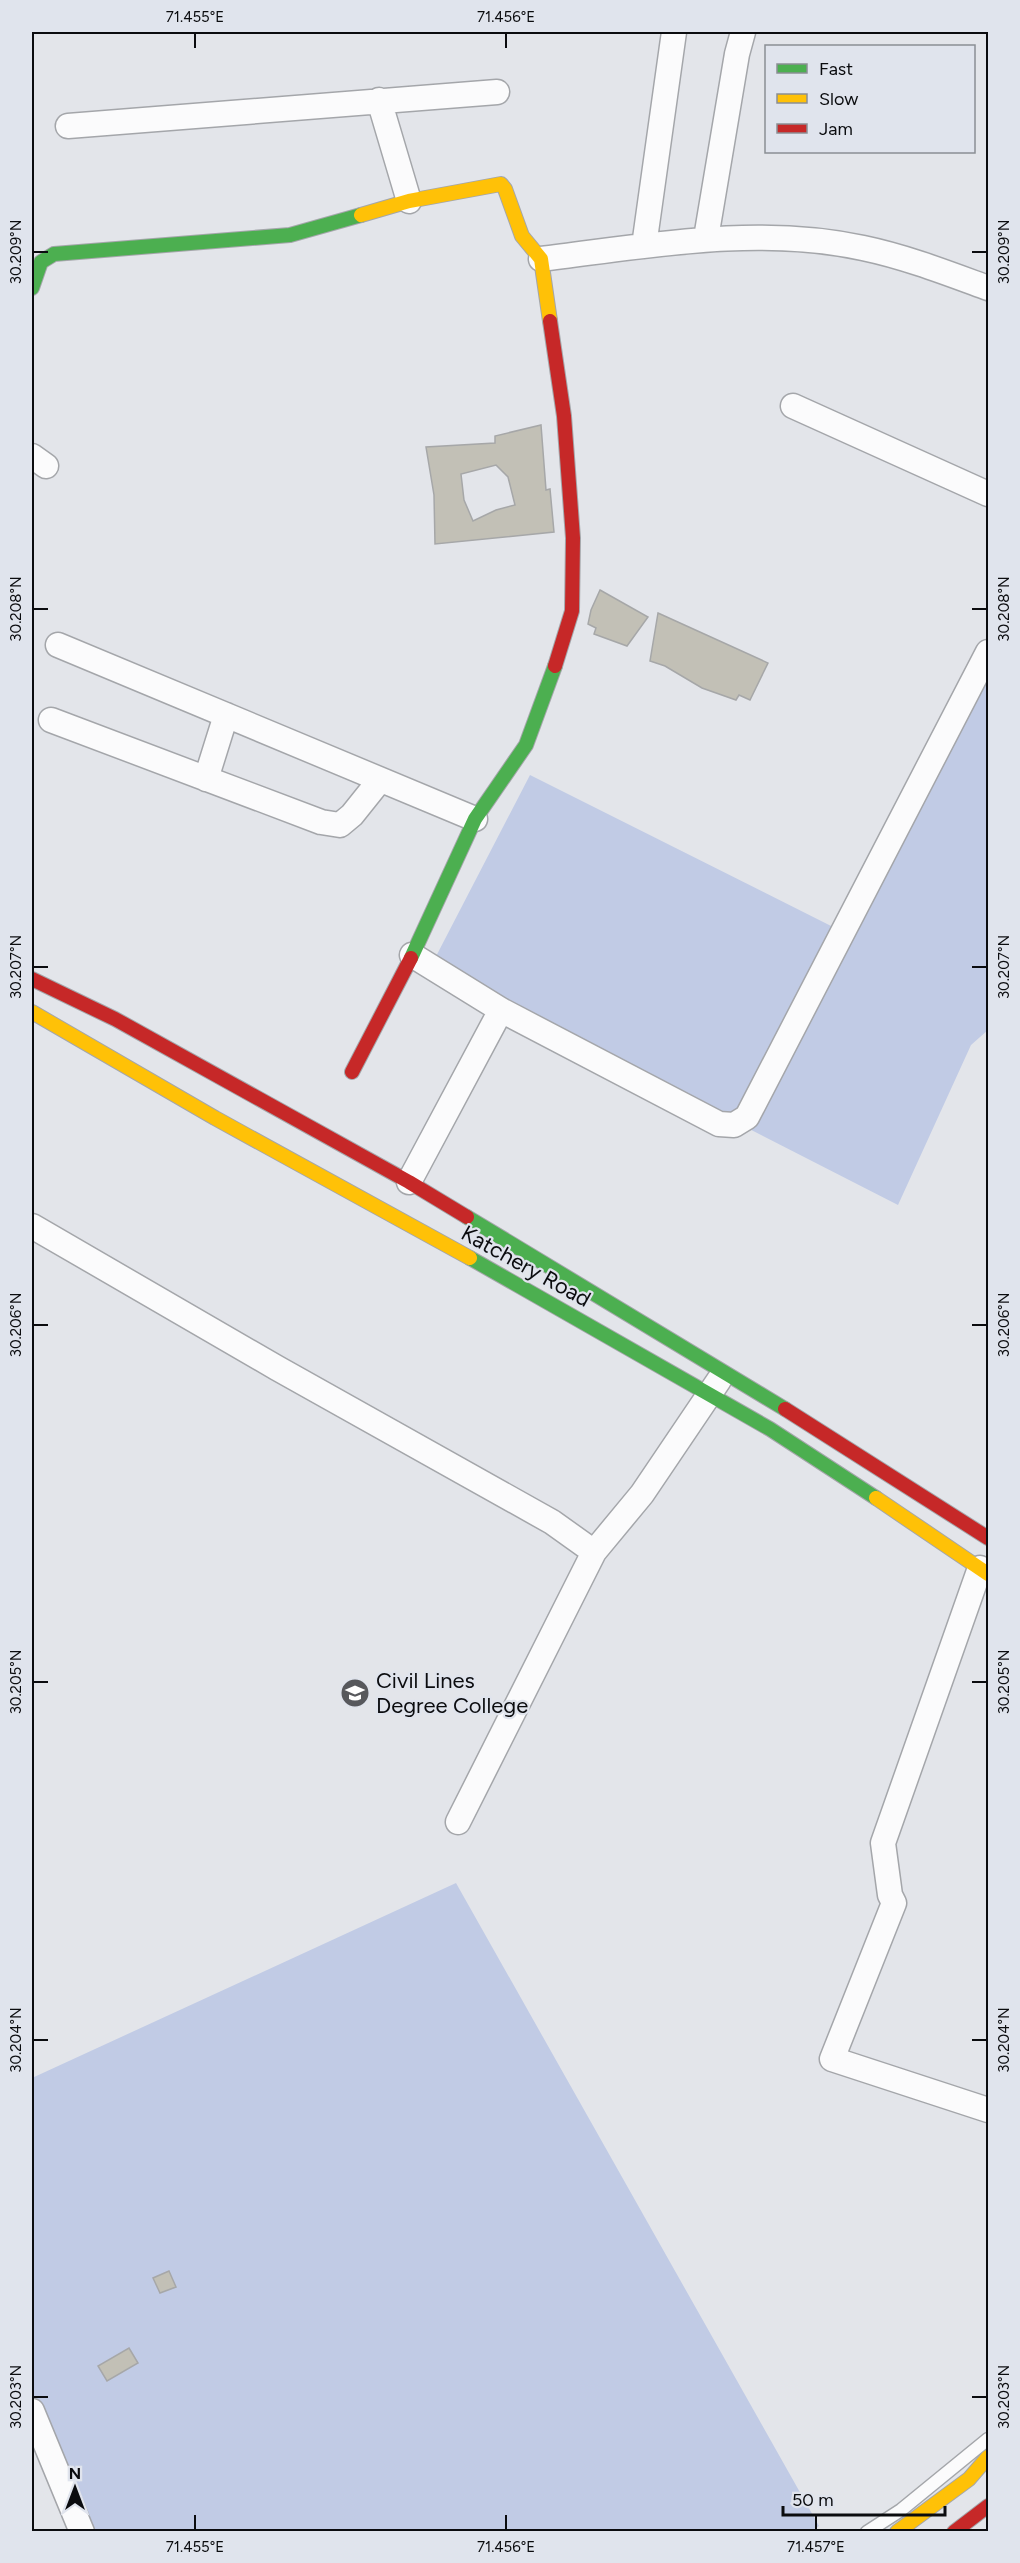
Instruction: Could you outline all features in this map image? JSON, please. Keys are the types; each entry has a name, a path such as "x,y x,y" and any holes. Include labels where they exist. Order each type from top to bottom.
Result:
{"main road":[{"path":"32,288 41,262 54,254 290,235 409,201 501,184 505,189 522,236 541,259 564,416 573,538 572,611 552,677 526,745 475,819 412,954 352,1072"},
{"name":"Katchery Road","path":"32,979 115,1018 409,1182 502,1258 711,1394 804,1451 984,1571"},
{"name":"Katchery Road","path":"32,1011 99,1052 312,1159 724,1372 988,1538"},
{"path":"99,1052 115,1018"},
{"path":"312,1159 325,1134"},
{"path":"804,1451 816,1428"},
{"path":"897,2532 969,2479 988,2457"},
{"path":"954,2532 988,2506"}],"street":[{"path":"644,246 674,32"},
{"path":"706,238 737,54 743,32"},
{"path":"68,126 497,92"},
{"path":"379,100 409,201"},
{"path":"541,259 706,238 780,238 861,248 911,260 988,288"},
{"path":"793,406 988,494"},
{"path":"58,645 475,819"},
{"path":"412,954 501,1010 719,1124 734,1125 747,1117 988,652"},
{"path":"206,778 226,715"},
{"path":"51,720 321,822 340,825 352,815 380,780"},
{"path":"409,1182 501,1010"},
{"path":"32,1226 277,1368 552,1522 594,1552"},
{"path":"459,1822 594,1552 642,1494 724,1372"},
{"path":"984,1571 883,1843 890,1895 894,1903 832,2059 988,2110"},
{"path":"32,2411 82,2532"}],"lane":[{"path":"867,2532 901,2510 988,2439"}],"shaded area":[{"path":"988,670 988,1030 971,1045 898,1205 431,966 530,775 849,935"},
{"path":"456,1883 819,2526 810,2532 84,2531 32,2413 32,2078"}],"building":[{"path":"541,425 546,490 550,489 554,532 435,544 434,495 426,447 495,443 495,436","holes":["496,465 508,477 515,505 496,510 473,521 464,500 461,474"]},
{"path":"600,590 648,617 627,646 594,634 596,628 588,624 591,610"},
{"path":"658,613 768,663 750,700 739,695 736,700 702,688 665,666 650,661"},
{"path":"169,2271 176,2287 160,2293 153,2278"},
{"path":"129,2348 138,2363 107,2381 98,2366"}],"traffic: fast":[{"path":"32,288 41,262 54,254 290,235 361,215"},
{"path":"411,958 475,819 526,745 555,666"},
{"path":"467,1217 785,1409"},
{"path":"470,1258 770,1429 876,1498"}],"traffic: slow":[{"path":"361,215 409,201 501,184 505,189 522,236 541,259 550,321"},
{"path":"32,1012 215,1118 470,1258"},
{"path":"876,1498 988,1574"},
{"path":"897,2532 969,2479 988,2457"}],"traffic: jam":[{"path":"550,321 564,416 573,538 572,611 555,666"},
{"path":"352,1072 411,958"},
{"path":"32,979 115,1019 409,1182 467,1217"},
{"path":"785,1409 988,1538"},
{"path":"954,2532 988,2506"}],"place":[{"name":"Civil Lines Degree College","path":"355,1693"}]}
